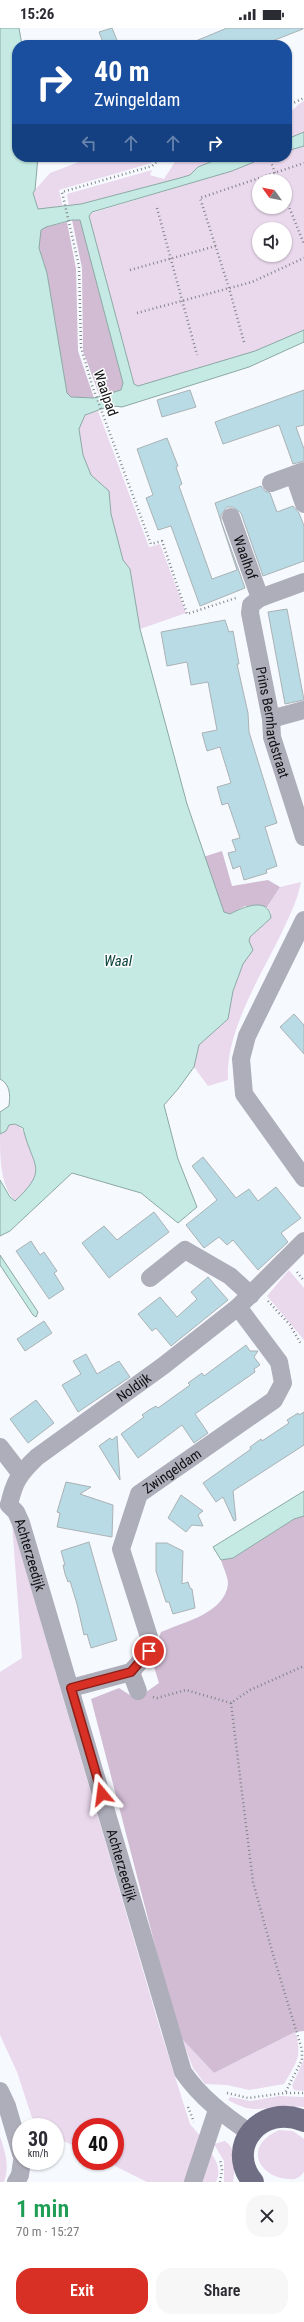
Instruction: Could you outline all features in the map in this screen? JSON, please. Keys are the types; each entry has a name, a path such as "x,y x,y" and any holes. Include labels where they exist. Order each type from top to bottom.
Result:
{"main road":[{"path":"253,2182 244,2166 243,2154 250,2133 259,2124 270,2118 282,2115 304,2120"}],"street":[{"path":"271,483 299,473 304,504"},
{"name":"Waalhof","path":"231,517 256,602"},
{"path":"256,602 304,582"},
{"name":"Prins Bernhardstraat","path":"256,602 250,613 271,719 272,738 304,837"},
{"path":"271,719 304,710"},
{"path":"304,920 247,1036 241,1059 244,1094 304,1178"},
{"name":"Noldijk","path":"5,1504 20,1473 37,1457 163,1366 248,1298 304,1241"},
{"name":"Zwingeldam","path":"131,1672 149,1651 149,1637 121,1549 139,1494 274,1400 283,1383 279,1362 248,1298 230,1276 186,1250 150,1278"},
{"path":"0,1447 20,1473"},
{"name":"Achterzeedijk","path":"5,1504 16,1512 22,1524 183,2072 196,2091 217,2110 250,2133"},
{"path":"71,1688 131,1672 138,1691"},
{"path":"0,2091 7,2106 12,2123"},
{"path":"193,2182 217,2110"},
{"path":"16,2182 21,2170"}],"path":[{"path":"292,104 304,98"},
{"name":"Waalpad","path":"156,162 152,166 62,192 79,266 81,347 92,385 151,544 162,541 187,614 235,598 256,602"},
{"path":"271,162 275,173"},
{"path":"244,342 229,288 200,198 304,163"},
{"path":"157,208 197,355"},
{"path":"292,214 304,244"},
{"path":"130,270 216,246"},
{"path":"138,313 252,282 304,258"},
{"path":"248,1298 275,1307 301,1344"},
{"path":"231,1703 250,1690 304,1666"},
{"path":"138,1691 157,1698 186,1690 231,1703"},
{"path":"231,1703 253,1882 302,2050 303,2060 285,2092"},
{"path":"222,2092 248,2098 285,2092 304,2093"}],"shaded area":[{"path":"304,101 304,132 292,137 292,110"},
{"path":"304,146 304,330 255,351 138,387 134,384 89,216 92,213 232,171 254,162 292,162 292,150"},
{"path":"79,162 152,163 59,190 63,208 38,209 33,192 50,173"},
{"path":"175,162 210,162 198,167 190,175 69,207 67,194 152,170 150,175 164,179"},
{"path":"80,219 123,383 121,390 100,397 83,351 82,268 72,220"},
{"path":"67,222 76,269 78,351 94,398 71,397 67,393 47,273 39,248 41,230 46,227"},
{"path":"98,411 149,547 160,544 186,613 140,629 130,569 123,560 111,514 109,492 91,475 83,455 79,429 85,415"},
{"path":"222,851 232,886 268,880 280,887 267,907 245,906 230,914 224,913 203,857"},
{"path":"301,882 291,913 246,1003 232,1042 228,1080 208,1086 194,1067 199,1045 228,1019 233,992 243,964 253,950 249,941 250,937 271,918 271,912 267,907 280,887"},
{"path":"15,1124 24,1132 31,1147 35,1164 35,1177 27,1190 15,1201 6,1187 4,1179 1,1161 0,1134 6,1131 9,1125"},
{"path":"289,1270 304,1288 304,1340 267,1296"},
{"path":"304,1516 304,2031 295,2032 214,2073 182,2039 158,1957 91,1699 119,1688 136,1699 159,1683 151,1657 161,1632 202,1615 220,1602 225,1594 228,1584 221,1560 233,1558 294,1519"},
{"path":"12,1523 160,2029 190,2124 202,2138 188,2182 147,2182 123,2170 124,2118 72,2118 72,2145 64,2141 64,2118 32,2118 17,2072 0,2035 0,1672 22,1658"},
{"path":"295,2032 298,2047 297,2059 284,2084 249,2090 227,2085 205,2084 193,2068 182,2039 214,2073"},
{"path":"304,2059 304,2091 294,2090 292,2086"},
{"path":"279,2096 304,2097 304,2107 283,2106 251,2109 228,2100 230,2097 251,2101"},
{"path":"279,2130 293,2131 304,2139 304,2171 302,2175 295,2179 273,2175 265,2170 260,2162 258,2154 260,2146 267,2137"},
{"path":"0,2136 7,2165 4,2182 0,2182"},
{"path":"225,2141 232,2149 234,2154 235,2165 233,2182 224,2182 224,2161 214,2144"},
{"path":"209,2150 217,2165 218,2178 216,2182 197,2182"}],"water":[{"name":"Waal","path":"0,28 19,28 21,40 12,40 12,162 38,162 35,190 33,193 38,209 81,204 180,178 190,175 198,167 210,162 254,162 232,171 92,212 89,216 134,384 138,386 255,351 304,330 304,342 249,367 122,407 112,406 103,408 85,415 79,429 83,455 91,475 109,491 111,514 123,560 130,569 140,629 187,804 224,912 230,914 248,906 261,905 266,907 271,918 250,937 249,941 253,950 243,964 233,991 228,1019 199,1045 194,1067 164,1105 178,1159 197,1207 178,1223 141,1193 72,1173 10,1231 0,1236 0,1180 10,1197 15,1201 26,1190 32,1181 36,1167 23,1128 15,1124 9,1125 6,1131 0,1134 0,1112 9,1106 10,1098 8,1088 4,1081 0,1079","holes":["72,220 80,220 123,383 121,390 94,398 71,397 67,393 47,273 39,248 41,230 46,227"]},
{"path":"304,132 304,146 292,150 292,137"},
{"path":"0,1255 38,1312 36,1317 33,1315 0,1265"},
{"path":"304,1491 304,1516 294,1519 233,1558 221,1560 213,1547"}],"building":[{"path":"112,28 117,40 102,40 99,32"},
{"path":"227,28 303,28 275,40 198,40"},
{"path":"190,390 196,407 162,417 157,400"},
{"path":"304,390 304,425 296,427 304,449 304,461 293,464 279,425 223,444 215,422"},
{"path":"167,438 178,466 176,467 182,484 179,486 212,579 237,570 215,503 261,486 265,491 270,493 277,512 293,506 299,513 304,526 304,561 263,576 241,513 233,507 227,507 221,515 221,521 245,588 200,606 171,526 158,530 146,498 153,495 137,449"},
{"path":"287,609 304,700 285,704 268,612"},
{"path":"225,620 229,632 233,631 239,664 237,664 248,713 249,732 277,823 265,827 277,866 266,870 267,873 244,880 240,866 233,869 228,853 236,851 232,840 240,838 228,803 222,805 217,787 231,783 220,747 207,751 202,733 217,730 208,682 191,685 187,662 167,666 161,632"},
{"path":"294,1014 304,1025 304,1054 280,1027"},
{"path":"203,1157 236,1198 249,1189 258,1201 276,1187 301,1218 281,1233 288,1242 258,1270 233,1240 227,1245 219,1237 204,1248 186,1225 217,1200 192,1166"},
{"path":"154,1212 169,1232 109,1278 82,1243 104,1226 117,1240"},
{"path":"31,1241 40,1255 44,1252 57,1271 54,1273 64,1289 49,1299 16,1251"},
{"path":"208,1277 228,1300 171,1346 156,1328 152,1331 138,1314 160,1297 177,1317 197,1299 191,1292"},
{"path":"44,1321 52,1333 25,1351 17,1339"},
{"path":"246,1345 250,1351 258,1351 254,1357 260,1365 254,1369 255,1372 195,1414 208,1433 194,1443 182,1425 138,1458 121,1434 144,1417 142,1415 149,1410 156,1406 158,1408 190,1385 188,1383 202,1373 204,1376"},
{"path":"86,1354 97,1374 119,1361 130,1377 78,1412 62,1385 81,1374 73,1361"},
{"path":"36,1400 54,1423 28,1443 10,1419"},
{"path":"304,1412 304,1445 233,1491 236,1520 234,1521 223,1497 216,1502 203,1483 251,1449 250,1447 261,1439 262,1441 289,1423 287,1420 298,1413 299,1415"},
{"path":"117,1436 120,1480 99,1446 110,1438 112,1440"},
{"path":"66,1482 91,1487 80,1494 113,1505 112,1537 57,1527 60,1513 57,1512"},
{"path":"181,1495 203,1511 198,1515 203,1526 192,1525 186,1532 168,1518"},
{"path":"89,1542 117,1640 91,1648 87,1634 84,1635 70,1581 68,1582 65,1574 63,1565 65,1565 61,1551"},
{"path":"156,1543 167,1543 183,1551 182,1584 188,1582 190,1588 192,1589 195,1608 173,1614 169,1602 166,1602 156,1571"}],"route":[{"path":"102,1794 71,1688 131,1672 149,1651"}]}
